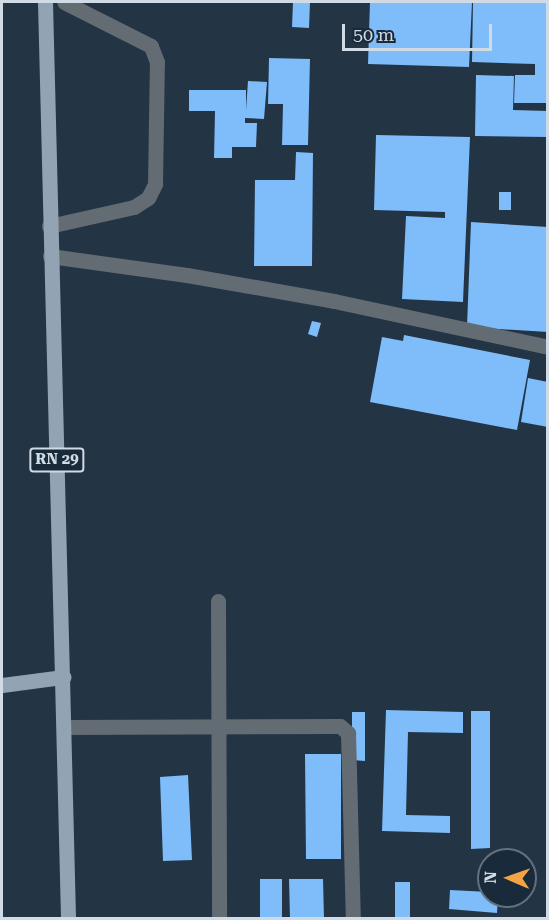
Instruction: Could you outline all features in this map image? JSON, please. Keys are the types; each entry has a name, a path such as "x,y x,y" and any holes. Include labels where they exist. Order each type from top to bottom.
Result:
{"main road":[{"name":"RN 29","path":"45,2 68,918"},
{"path":"2,685 63,677"}],"street":[{"path":"50,226 134,207 148,198 154,184 158,62 151,46 64,2"},
{"path":"50,256 187,275 323,299 548,347"},
{"path":"218,602 219,918"},
{"path":"64,726 340,726 348,734 353,918"}],"building":[{"path":"293,2 310,2 309,28 292,27"},
{"path":"370,2 472,2 469,67 368,64"},
{"path":"473,2 548,2 548,103 514,103 515,75 535,75 535,64 472,62"},
{"path":"269,58 310,59 308,145 282,145 283,104 268,104"},
{"path":"476,75 514,76 513,110 548,111 548,137 475,136"},
{"path":"248,81 267,82 264,119 245,118 245,123 257,123 256,147 232,147 232,158 214,158 215,111 189,111 189,90 246,90 246,110"},
{"path":"376,135 470,137 463,302 402,299 406,216 445,218 445,212 374,210"},
{"path":"296,152 313,153 312,266 254,266 255,180 295,180"},
{"path":"499,192 511,192 511,210 499,210"},
{"path":"471,222 548,227 548,332 467,327"},
{"path":"312,321 321,323 317,337 308,334"},
{"path":"404,335 530,360 517,430 370,402 382,337 403,341"},
{"path":"528,378 548,382 548,427 521,422"},
{"path":"386,710 463,712 463,733 408,732 406,815 450,816 450,833 382,831"},
{"path":"471,711 490,711 490,848 471,849"},
{"path":"352,712 365,712 365,761 352,760"},
{"path":"305,754 341,754 341,859 306,859"},
{"path":"188,775 192,860 163,861 160,777"},
{"path":"260,879 282,879 282,918 260,918"},
{"path":"289,879 323,879 324,918 290,918"},
{"path":"395,882 410,882 410,918 395,918"},
{"path":"450,890 477,891 477,908 497,908 497,913 449,909"}]}
